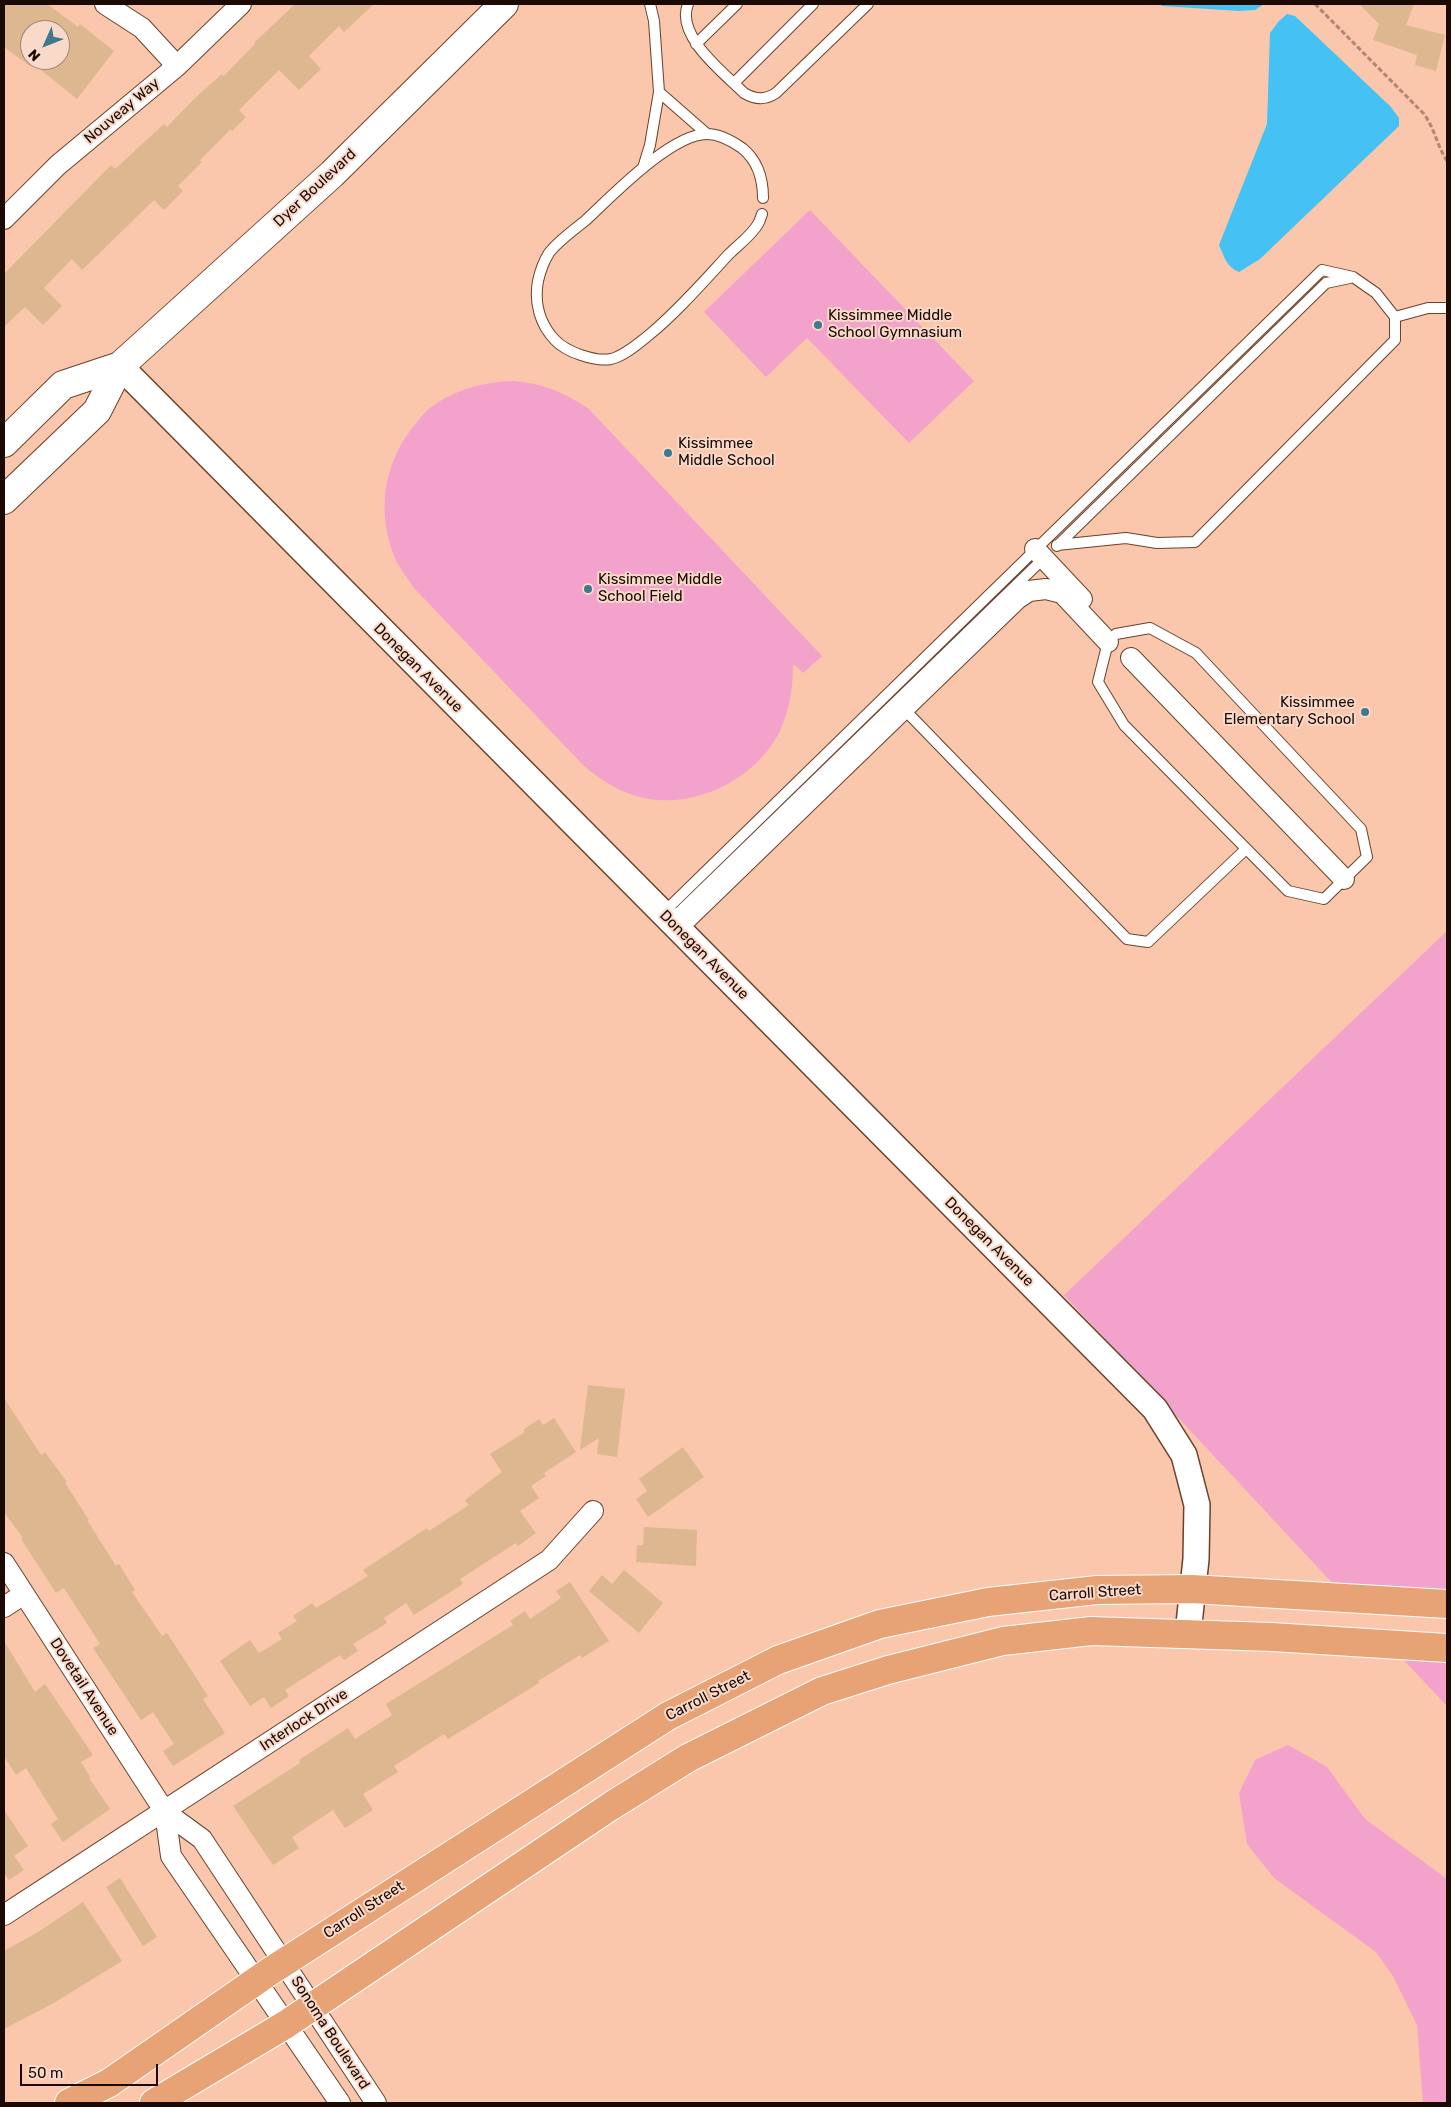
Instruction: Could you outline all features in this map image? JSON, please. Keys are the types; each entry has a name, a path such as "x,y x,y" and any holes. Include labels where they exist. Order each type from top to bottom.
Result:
{"main road":[{"name":"Dyer Boulevard","path":"4,500 98,411 120,366 332,174 504,4"},
{"name":"Dyer Boulevard","path":"4,443 63,385 120,366"},
{"name":"Carroll Street","path":"69,2103 110,2083 284,1962 668,1716 778,1660 880,1624 988,1602 1098,1590 1192,1589 1447,1604"},
{"path":"154,2103 285,2024 611,1806 688,1758 822,1691 888,1670 1004,1641 1091,1631 1188,1633 1447,1648"}],"street":[{"path":"106,4 142,28 177,66"},
{"name":"Nouveay Way","path":"4,219 58,165 177,66 241,4"},
{"name":"Donegan Avenue","path":"120,366 1155,1409 1184,1455 1196,1505 1196,1559 1188,1633"},
{"path":"1045,551 1112,638"},
{"path":"670,921 900,705 1017,599 1029,591 1046,589 1062,593 1112,638"},
{"path":"1131,658 1344,879"},
{"name":"Interlock Drive","path":"4,1915 165,1812 549,1560 593,1511"},
{"name":"Dovetail Avenue","path":"4,1563 165,1812 202,1839 284,1962"},
{"path":"4,1607 24,1594"},
{"name":"Dovetail Avenue","path":"165,1812 171,1856 256,1981"},
{"name":"Sonoma Boulevard","path":"284,1962 376,2103"},
{"name":"Sonoma Boulevard","path":"256,1981 340,2103"}],"lane":[{"path":"643,168 650,145 659,92 654,21 650,4"},
{"path":"688,4 686,9 688,32 696,44 750,97 764,99 770,96 868,4"},
{"path":"696,44 737,4"},
{"path":"734,83 813,4"},
{"path":"659,92 707,134"},
{"path":"762,214 758,225 650,334 630,349 611,358 593,358 575,353 559,344 545,329 539,314 537,300 538,281 543,264 550,252 643,168 665,151 684,140 707,134 730,139 748,153 756,166 763,183 763,198"},
{"path":"900,705 1045,551 1322,270 1353,277 1376,293 1395,317 1396,340 1195,542 1157,543 1126,538 1045,551"},
{"path":"670,921 888,693 1045,551 1326,283 1353,277"},
{"path":"1395,317 1428,308 1447,308"},
{"path":"1150,628 1196,653 1361,829 1368,858 1324,899 1288,890 1124,725 1098,682 1112,638 1150,628"},
{"path":"888,693 1127,939 1148,942 1246,849"}],"path":[{"path":"1314,4 1424,114 1432,125 1439,148 1447,161"}],"shaded area":[{"name":"Kissimmee Middle School Gymnasium","path":"810,210 974,381 909,443 807,338 766,377 704,312"},
{"name":"Kissimmee Middle School Field","path":"513,381 552,389 588,408 822,656 803,673 795,665 793,666 790,700 779,733 755,764 739,777 722,787 684,799 664,800 644,798 627,793 598,777 584,766 414,588 396,560 389,539 385,505 389,473 403,442 413,427 433,405 455,393 474,387"},
{"path":"1447,931 1447,1593 1336,1587 1064,1295"},
{"path":"1399,1655 1447,1658 1447,1706"},
{"path":"1288,1745 1327,1767 1365,1819 1447,1879 1447,2103 1423,2103 1417,2025 1393,1976 1376,1952 1274,1878 1247,1844 1239,1793 1255,1760"}],"water":[{"path":"1159,4 1264,4 1255,10 1239,11 1162,6"},
{"path":"1287,14 1295,16 1391,107 1399,118 1399,126 1260,259 1239,272 1229,264 1219,245 1267,124 1270,33"}],"building":[{"path":"4,4 47,4 69,20 20,20 20,59 4,47"},
{"path":"295,4 374,4 344,32 339,26 309,56 321,69 299,90 279,70 239,110 246,117 200,160 202,162 178,186 183,191 164,210 154,200 82,270 72,259 44,288 62,306 43,325 25,307 4,327 4,274 111,165 115,169 164,124 167,127 194,99 222,74 224,76 254,43"},
{"path":"1359,4 1414,4 1406,25 1445,35 1436,71 1415,65 1417,55 1373,40 1379,24"},
{"path":"70,21 78,27 80,24 114,51 77,99 41,70 70,70"},
{"path":"588,1385 625,1389 617,1457 597,1454 599,1438 580,1450"},
{"path":"4,1398 41,1455 45,1452 67,1482 65,1483 89,1520 87,1520 116,1566 119,1564 135,1590 132,1592 162,1636 167,1633 208,1696 203,1699 225,1733 173,1766 163,1751 174,1744 153,1712 141,1720 93,1648 100,1644 64,1588 56,1593 21,1539 23,1538 4,1512"},
{"path":"554,1418 576,1452 544,1473 546,1476 531,1486 539,1498 520,1511 536,1533 518,1546 516,1543 460,1579 463,1584 414,1615 406,1603 384,1618 387,1623 353,1644 358,1651 344,1660 340,1655 285,1690 289,1696 271,1708 264,1697 250,1706 220,1661 250,1640 259,1653 282,1639 278,1633 297,1621 293,1616 312,1603 316,1608 368,1576 363,1570 427,1528 429,1531 469,1505 465,1500 502,1472 490,1454 525,1432 523,1430 539,1419 543,1425"},
{"path":"683,1447 704,1477 648,1517 636,1499 647,1491 639,1479"},
{"path":"644,1527 697,1530 696,1566 636,1562 637,1545 643,1545"},
{"path":"624,1570 663,1603 639,1633 589,1591 602,1575 612,1584"},
{"path":"570,1582 609,1641 582,1658 580,1655 538,1681 539,1683 448,1739 444,1734 394,1766 398,1772 363,1794 373,1810 345,1828 333,1810 292,1837 299,1848 273,1865 233,1806 300,1763 299,1760 348,1728 355,1739 392,1715 386,1704 513,1625 510,1621 525,1611 530,1619 561,1598 556,1591"},
{"path":"4,1641 35,1692 45,1684 93,1755 81,1762 89,1778 110,1809 63,1842 51,1824 58,1819 26,1768 16,1775 4,1756"},
{"path":"4,1810 28,1846 14,1856 24,1870 9,1880 4,1873"},
{"path":"120,1878 157,1937 143,1946 106,1887"},
{"path":"83,1902 122,1961 52,2004 4,2029 4,1951 38,1932"}],"place":[{"name":"Kissimmee Middle School Gymnasium","path":"818,325"},
{"name":"Kissimmee Middle School","path":"668,453"},
{"name":"Kissimmee Middle School Field","path":"588,589"},
{"name":"Kissimmee Elementary School","path":"1365,712"}]}
